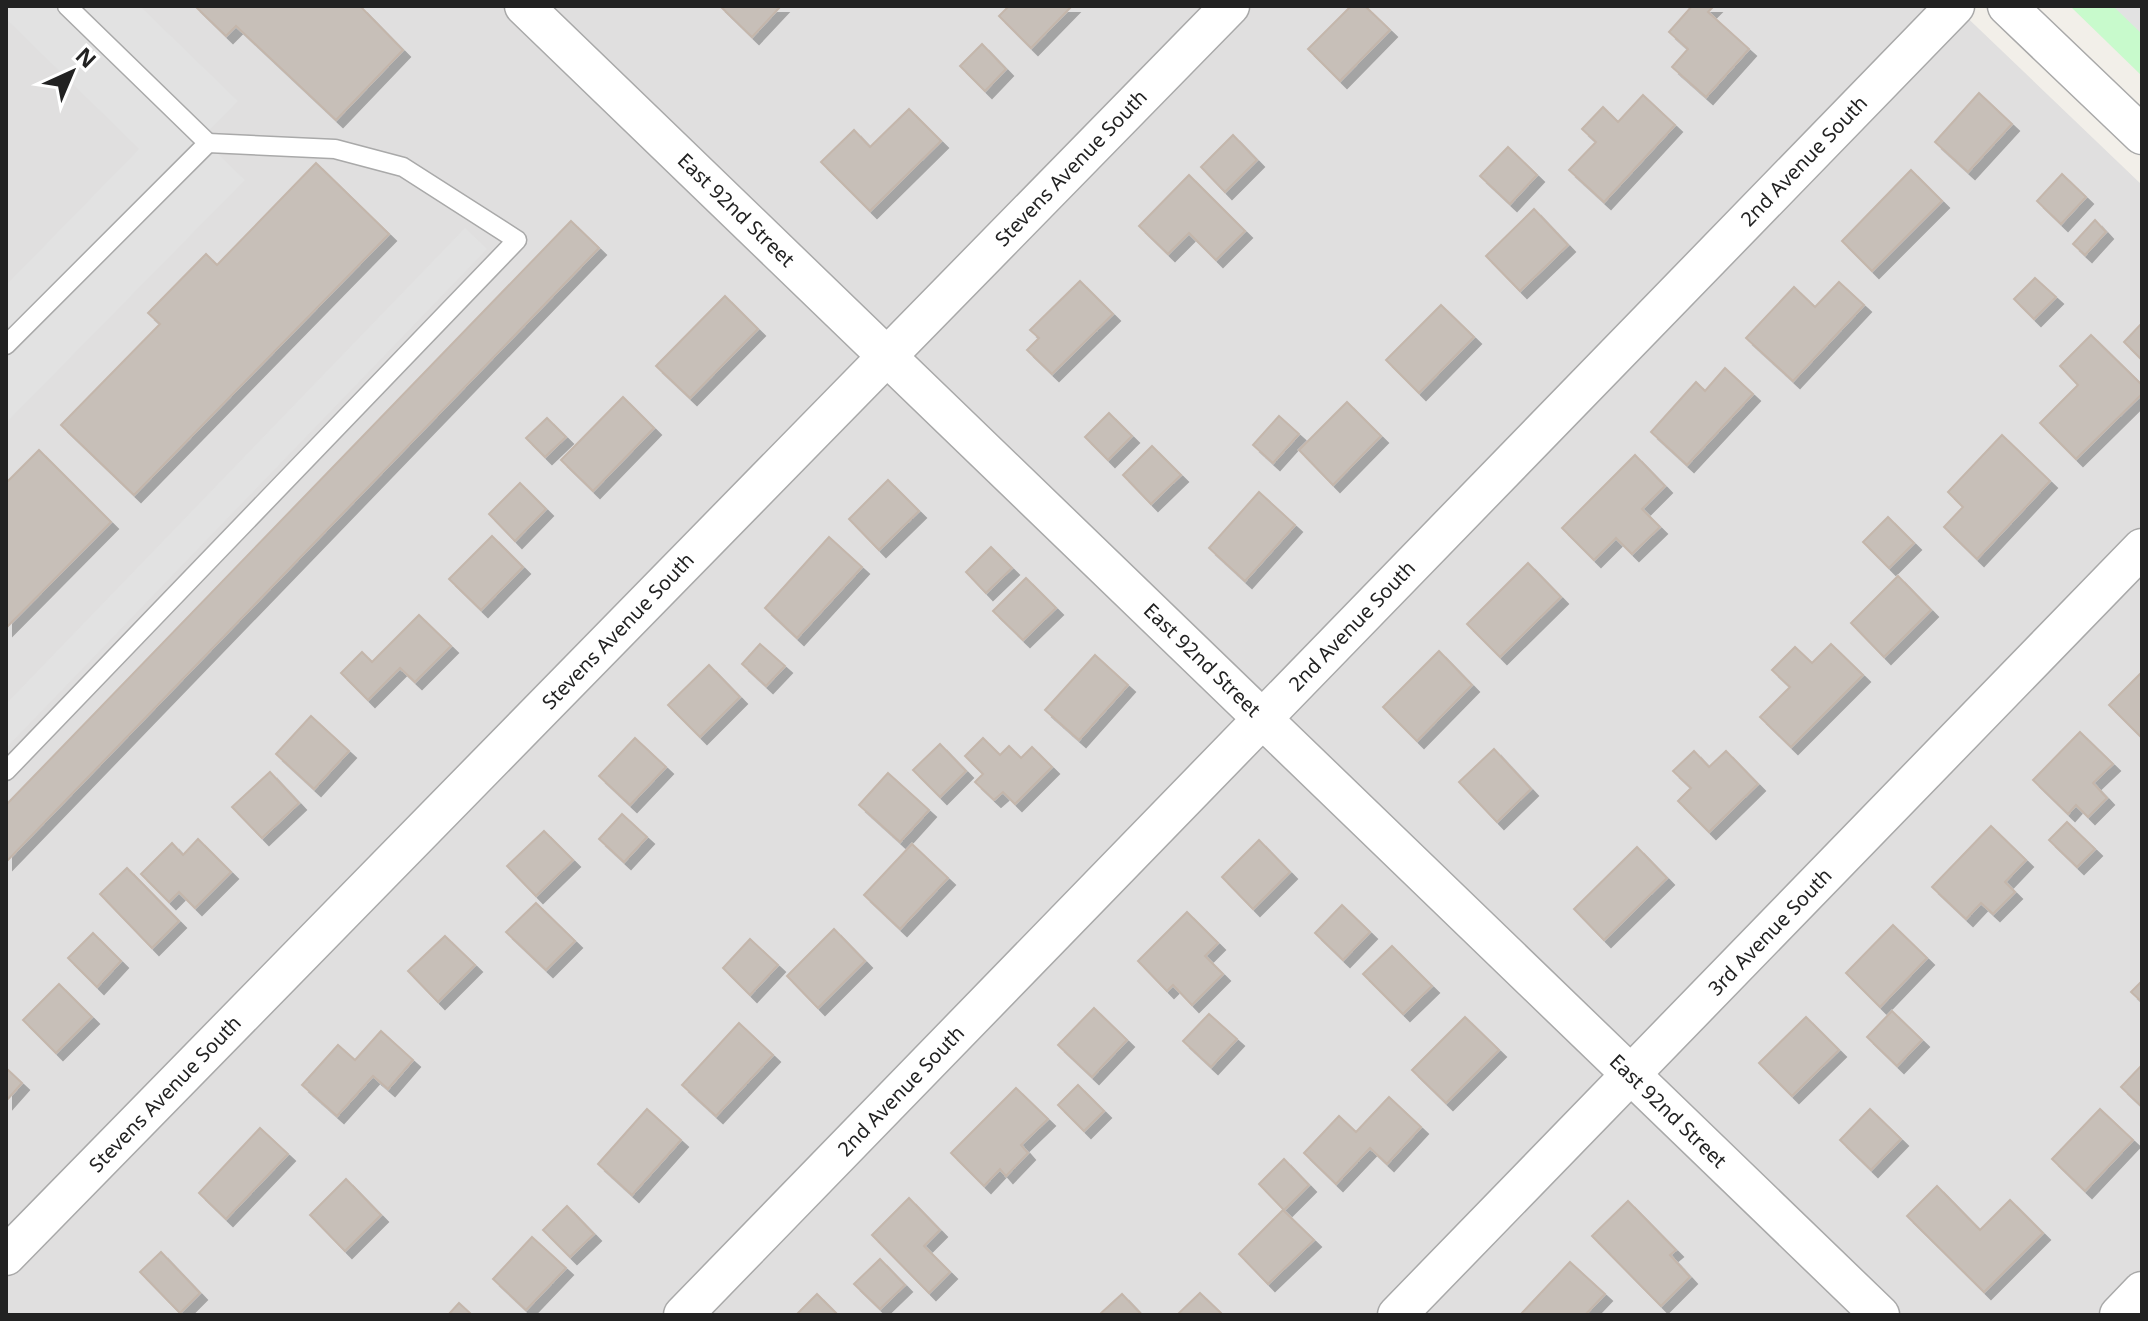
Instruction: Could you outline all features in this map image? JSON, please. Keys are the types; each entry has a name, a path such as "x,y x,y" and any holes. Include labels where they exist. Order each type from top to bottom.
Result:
{"street":[{"name":"East 92nd Street","path":"524,6 1880,1315"},
{"name":"Stevens Avenue South","path":"6,1256 1230,6"},
{"name":"2nd Avenue South","path":"683,1315 1955,6"},
{"path":"2007,6 2142,135"},
{"name":"3rd Avenue South","path":"1397,1315 2142,548"},
{"path":"2119,1315 2142,1291"}],"lane":[{"path":"6,771 517,240 403,167 335,149 208,143 67,6"},
{"path":"6,345 208,143"}],"shaded area":[{"path":"6,6 1955,6 2142,185 2142,1315 6,1315"},
{"path":"6,6 140,6 238,101 202,138 245,180 6,423 6,285 139,149 6,19"},
{"path":"2113,6 2142,6 2142,34"},
{"path":"465,228 487,249 6,748 6,704"}],"green space":[{"path":"2070,6 2142,6 2142,76"}],"building":[{"path":"195,6 360,6 403,50 336,120 236,26 226,36"},
{"path":"720,6 781,6 752,37"},
{"path":"1009,6 1072,6 1031,48 999,16"},
{"path":"1351,6 1365,6 1390,30 1340,81 1308,49"},
{"path":"1692,6 1714,6 1708,12 1749,49 1706,97 1672,67 1688,49 1669,32"},
{"path":"982,44 1006,69 985,91 960,66"},
{"path":"1979,93 2012,124 1968,172 1935,142"},
{"path":"1643,95 1675,125 1604,202 1569,170 1596,142 1582,129 1603,107 1618,122"},
{"path":"909,109 941,141 870,211 821,162 854,130 870,147"},
{"path":"1233,135 1257,160 1225,192 1201,167"},
{"path":"1508,147 1537,175 1510,204 1480,176"},
{"path":"316,163 389,234 134,495 61,425 160,324 148,313 206,254 217,265"},
{"path":"1911,170 1942,201 1872,271 1842,241"},
{"path":"2062,174 2086,197 2061,224 2037,201"},
{"path":"1189,175 1245,231 1216,260 1189,233 1168,254 1139,226"},
{"path":"1534,209 1568,245 1520,291 1486,256"},
{"path":"2095,220 2106,232 2085,255 2073,244"},
{"path":"571,221 599,248 6,862 6,805"},
{"path":"2035,278 2056,297 2034,319 2014,299"},
{"path":"1080,281 1113,314 1052,374 1027,350 1039,338 1030,330"},
{"path":"1839,282 1864,305 1793,381 1746,338 1794,287 1815,307"},
{"path":"725,296 758,329 690,398 656,366"},
{"path":"1441,305 1474,337 1419,393 1386,360"},
{"path":"2142,323 2142,360 2124,342"},
{"path":"2091,335 2142,385 2142,394 2076,459 2040,423 2078,385 2060,366"},
{"path":"1725,368 1753,394 1687,465 1651,432 1696,382 1705,391"},
{"path":"623,397 654,428 593,491 561,460"},
{"path":"1347,402 1381,436 1333,485 1299,450"},
{"path":"1109,413 1132,436 1108,460 1085,437"},
{"path":"1279,416 1299,434 1273,463 1253,445"},
{"path":"547,418 566,437 545,457 526,438"},
{"path":"2002,435 2050,481 1977,559 1944,527 1963,507 1948,492"},
{"path":"1152,446 1181,475 1151,504 1123,475"},
{"path":"39,450 111,522 6,628 6,483"},
{"path":"1635,455 1665,486 1642,509 1660,527 1632,554 1616,538 1594,560 1562,528"},
{"path":"888,480 919,511 879,550 849,519"},
{"path":"520,483 546,509 515,541 489,514"},
{"path":"1259,492 1295,525 1245,581 1209,548"},
{"path":"1888,517 1914,543 1889,568 1863,542"},
{"path":"492,536 523,567 481,610 449,579"},
{"path":"829,537 862,567 797,638 765,608"},
{"path":"991,547 1012,568 986,593 966,572"},
{"path":"1528,563 1561,597 1500,657 1467,624"},
{"path":"1898,576 1931,610 1884,657 1851,623"},
{"path":"1026,578 1056,608 1023,640 993,611"},
{"path":"419,615 451,646 415,682 400,668 368,700 341,673 362,652 372,662"},
{"path":"760,644 785,666 766,686 742,664"},
{"path":"1831,644 1863,675 1791,747 1760,717 1790,687 1772,670 1795,647 1812,663"},
{"path":"1439,651 1472,685 1417,741 1383,707"},
{"path":"1095,655 1128,685 1079,740 1045,710"},
{"path":"709,665 740,697 700,737 668,705"},
{"path":"2142,672 2142,737 2141,737 2109,705"},
{"path":"311,716 349,751 314,789 276,754"},
{"path":"2080,732 2113,764 2093,783 2107,798 2088,817 2076,805 2068,814 2033,780"},
{"path":"635,738 666,767 630,805 599,776"},
{"path":"983,738 1000,755 1009,746 1021,758 1032,747 1052,767 1015,804 1003,792 994,800 975,782 983,774 965,756"},
{"path":"940,744 966,771 940,797 913,770"},
{"path":"1494,749 1531,789 1497,822 1459,782"},
{"path":"1694,751 1709,767 1726,751 1758,784 1709,832 1678,801 1691,788 1673,771"},
{"path":"270,772 299,803 262,838 232,807"},
{"path":"888,773 929,810 900,842 859,805"},
{"path":"622,814 647,837 624,862 599,839"},
{"path":"2067,822 2095,849 2077,867 2049,840"},
{"path":"1991,826 2026,860 2005,882 2015,892 1993,914 1981,903 1966,919 1932,887"},
{"path":"544,831 573,860 536,896 507,866"},
{"path":"198,839 231,872 195,908 179,892 169,902 141,874 172,843 183,855"},
{"path":"1259,840 1290,872 1253,909 1222,877"},
{"path":"912,844 948,878 900,929 864,895"},
{"path":"1637,847 1667,878 1604,940 1574,909"},
{"path":"127,868 179,921 152,948 100,894"},
{"path":"536,903 575,941 546,970 506,932"},
{"path":"1342,905 1370,932 1343,960 1315,933"},
{"path":"1187,912 1218,943 1205,956 1223,974 1192,1005 1173,985 1167,991 1138,961"},
{"path":"1893,925 1927,958 1880,1007 1846,973"},
{"path":"834,929 865,961 818,1008 787,976"},
{"path":"93,933 121,961 97,987 68,958"},
{"path":"445,936 475,965 438,1002 408,971"},
{"path":"750,939 778,965 750,995 723,968"},
{"path":"1392,946 1432,986 1403,1014 1363,974"},
{"path":"2142,981 2142,1002 2131,992"},
{"path":"59,984 92,1017 56,1053 23,1020"},
{"path":"1094,1008 1127,1040 1092,1077 1058,1045"},
{"path":"1892,1011 1922,1040 1897,1066 1867,1037"},
{"path":"1209,1014 1237,1039 1211,1067 1183,1041"},
{"path":"1465,1017 1499,1050 1446,1103 1412,1070"},
{"path":"1806,1017 1839,1050 1792,1096 1759,1063"},
{"path":"739,1023 773,1055 716,1116 682,1085"},
{"path":"381,1031 413,1060 388,1089 373,1076 337,1116 302,1085 338,1045 355,1060"},
{"path":"2142,1065 2142,1107 2121,1087"},
{"path":"6,1068 22,1083 6,1101"},
{"path":"1078,1085 1104,1111 1084,1131 1058,1105"},
{"path":"1016,1088 1048,1119 1021,1145 1028,1153 1006,1176 1000,1169 984,1186 951,1153"},
{"path":"1389,1097 1421,1127 1387,1164 1370,1148 1336,1184 1304,1153 1339,1116 1356,1132"},
{"path":"647,1109 681,1140 632,1195 598,1164"},
{"path":"1870,1109 1901,1139 1871,1170 1840,1140"},
{"path":"2100,1109 2133,1140 2085,1191 2052,1159"},
{"path":"260,1128 288,1154 226,1219 199,1193"},
{"path":"1284,1159 1309,1185 1284,1210 1259,1184"},
{"path":"346,1179 381,1215 345,1251 310,1215"},
{"path":"1937,1186 1980,1230 2010,1200 2043,1233 1984,1292 1907,1216"},
{"path":"909,1198 940,1230 924,1246 950,1272 929,1293 872,1235"},
{"path":"1628,1201 1676,1250 1670,1255 1690,1277 1661,1306 1592,1236"},
{"path":"567,1206 594,1234 570,1257 543,1230"},
{"path":"1283,1210 1314,1240 1268,1284 1239,1254"},
{"path":"532,1237 566,1268 526,1310 493,1279"},
{"path":"161,1252 200,1293 180,1313 140,1272"},
{"path":"880,1259 905,1285 880,1309 854,1284"},
{"path":"1570,1262 1605,1294 1585,1315 1520,1315"},
{"path":"1200,1293 1223,1315 1177,1315"},
{"path":"817,1294 838,1315 796,1315"},
{"path":"1122,1294 1142,1315 1099,1315"},
{"path":"459,1303 472,1315 448,1315"}]}
